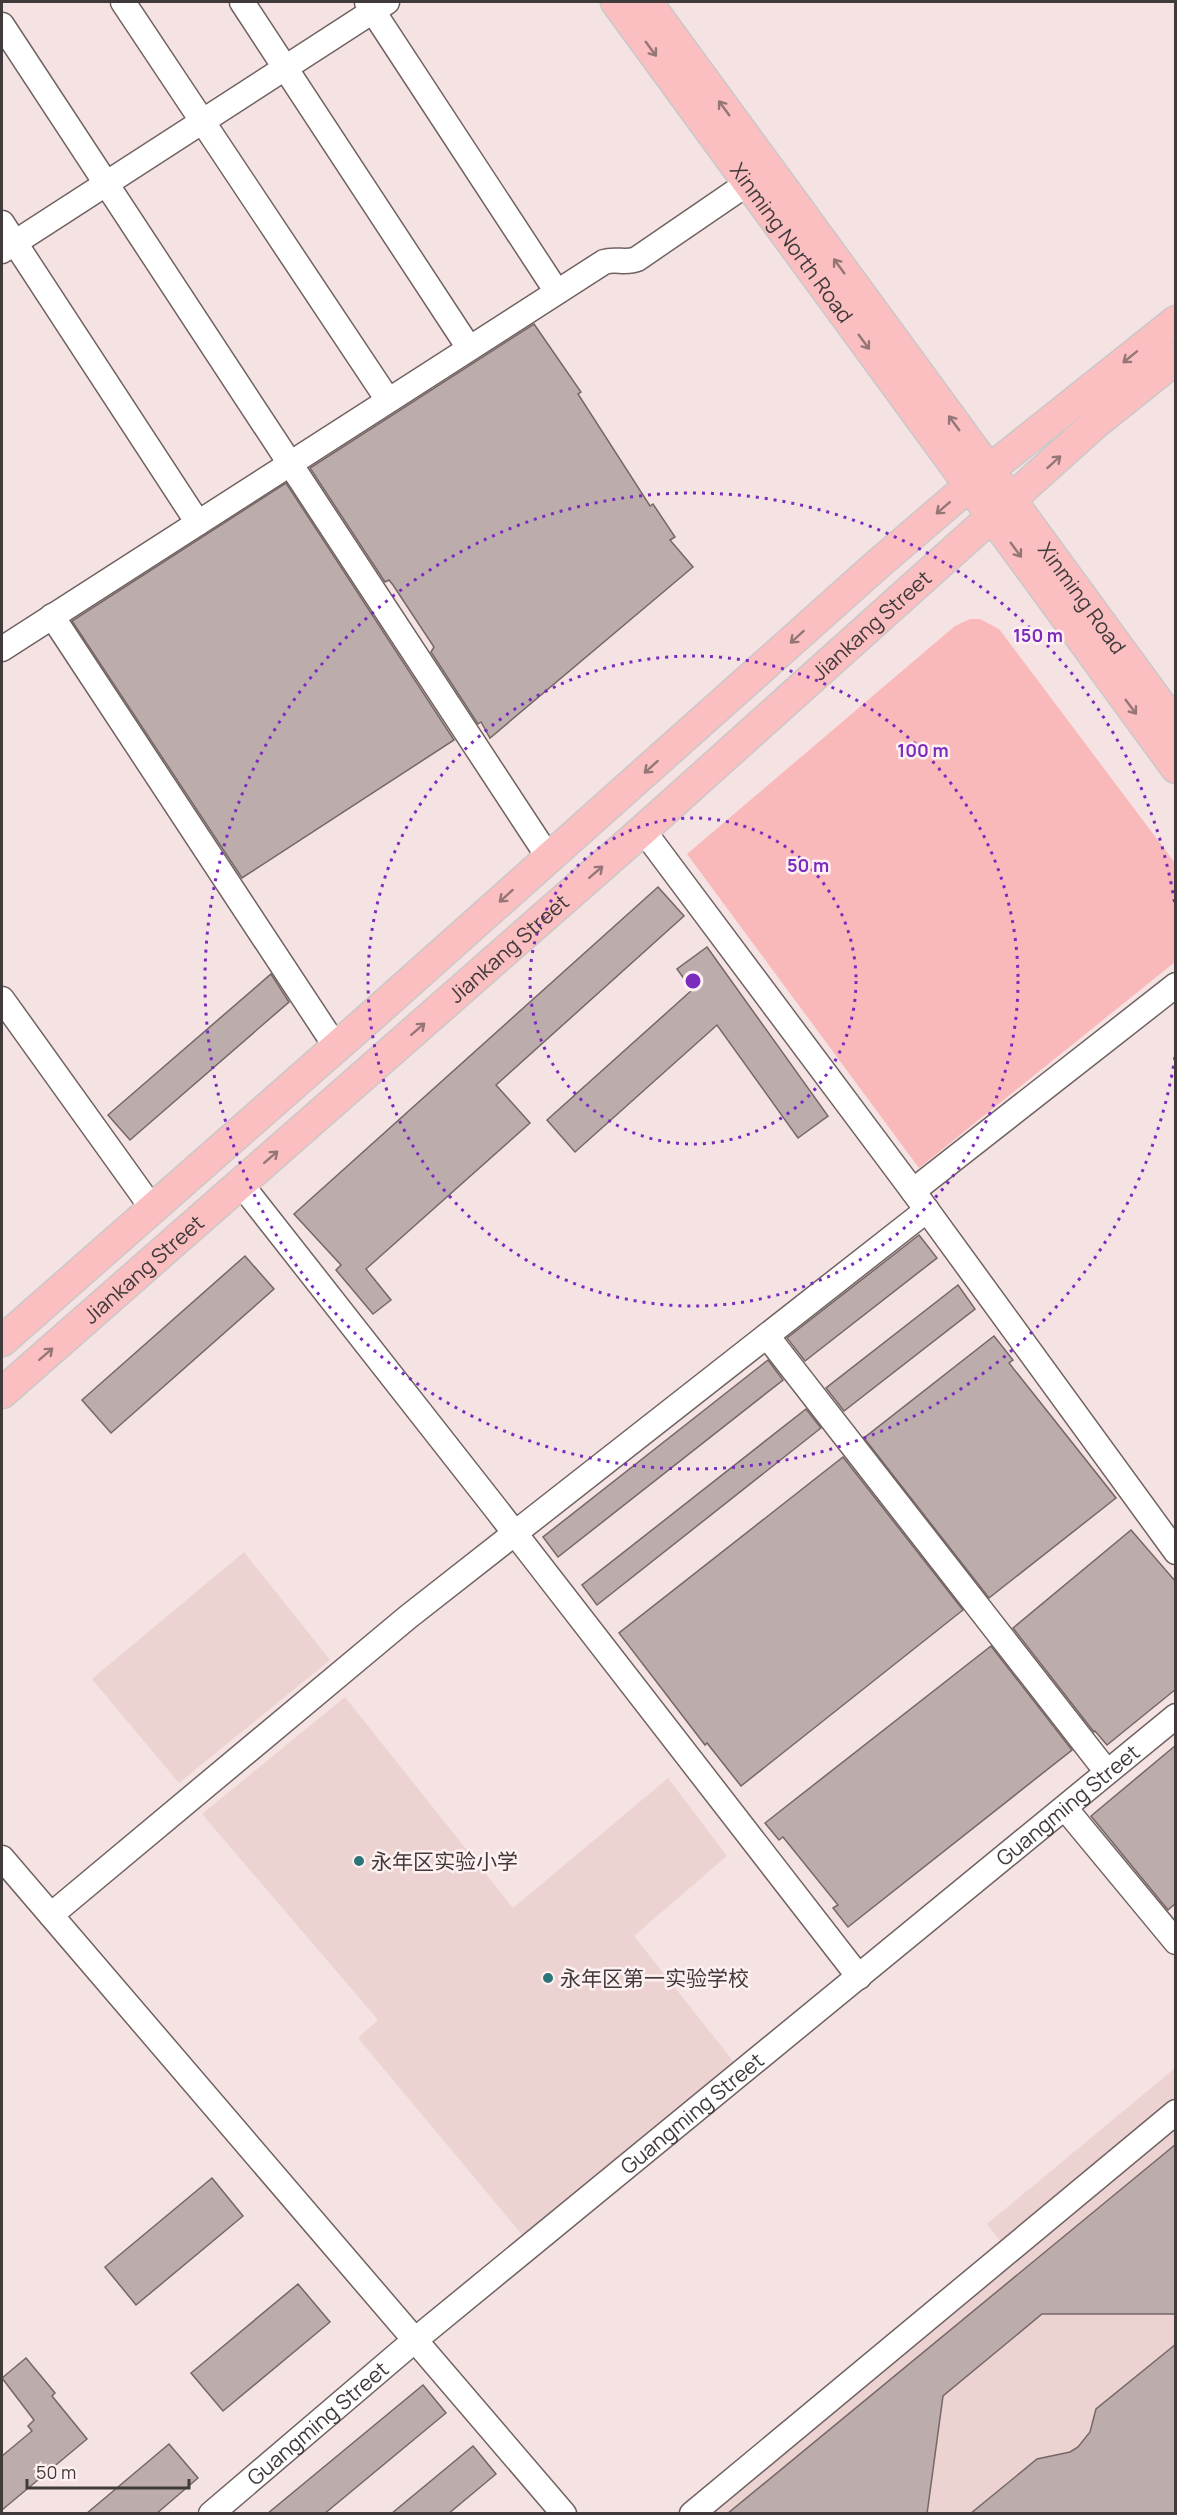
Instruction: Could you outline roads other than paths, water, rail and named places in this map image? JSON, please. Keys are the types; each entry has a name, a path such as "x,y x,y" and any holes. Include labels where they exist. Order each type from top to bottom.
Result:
{"main road":[{"name":"Xinming North Road","path":"616,2 748,183 978,478"},
{"name":"Xinming North Road","path":"647,2 978,478"},
{"name":"Jiankang Street","path":"2,1341 978,478 1176,321"},
{"name":"Jiankang Street","path":"2,1393 643,830 1097,422 1176,359"},
{"name":"Xinming Road","path":"978,478 1176,726"},
{"name":"Xinming Road","path":"1001,509 1176,768"}],"street":[{"path":"123,2 388,400"},
{"path":"242,2 469,348"},
{"path":"198,523 6,239 107,183 285,67 375,5 557,292"},
{"path":"2,25 549,858"},
{"path":"3,646 604,262 614,258 628,263 637,259 748,183"},
{"path":"52,616 336,1047"},
{"path":"643,830 920,1200 1176,1551"},
{"path":"51,1915 408,1617 767,1336 920,1200 1176,985"},
{"path":"2,999 152,1208"},
{"path":"240,1184 516,1534 859,1977"},
{"path":"767,1336 1107,1772"},
{"name":"Guangming Street","path":"211,2514 415,2340 1176,1716"},
{"path":"1065,1808 1176,1942"},
{"path":"2,1858 564,2514"},
{"path":"692,2514 1176,2112"}],"place":[{"name":"永年区实验小学","path":"359,1861"},
{"name":"永年区第一实验学校","path":"548,1978"}]}
